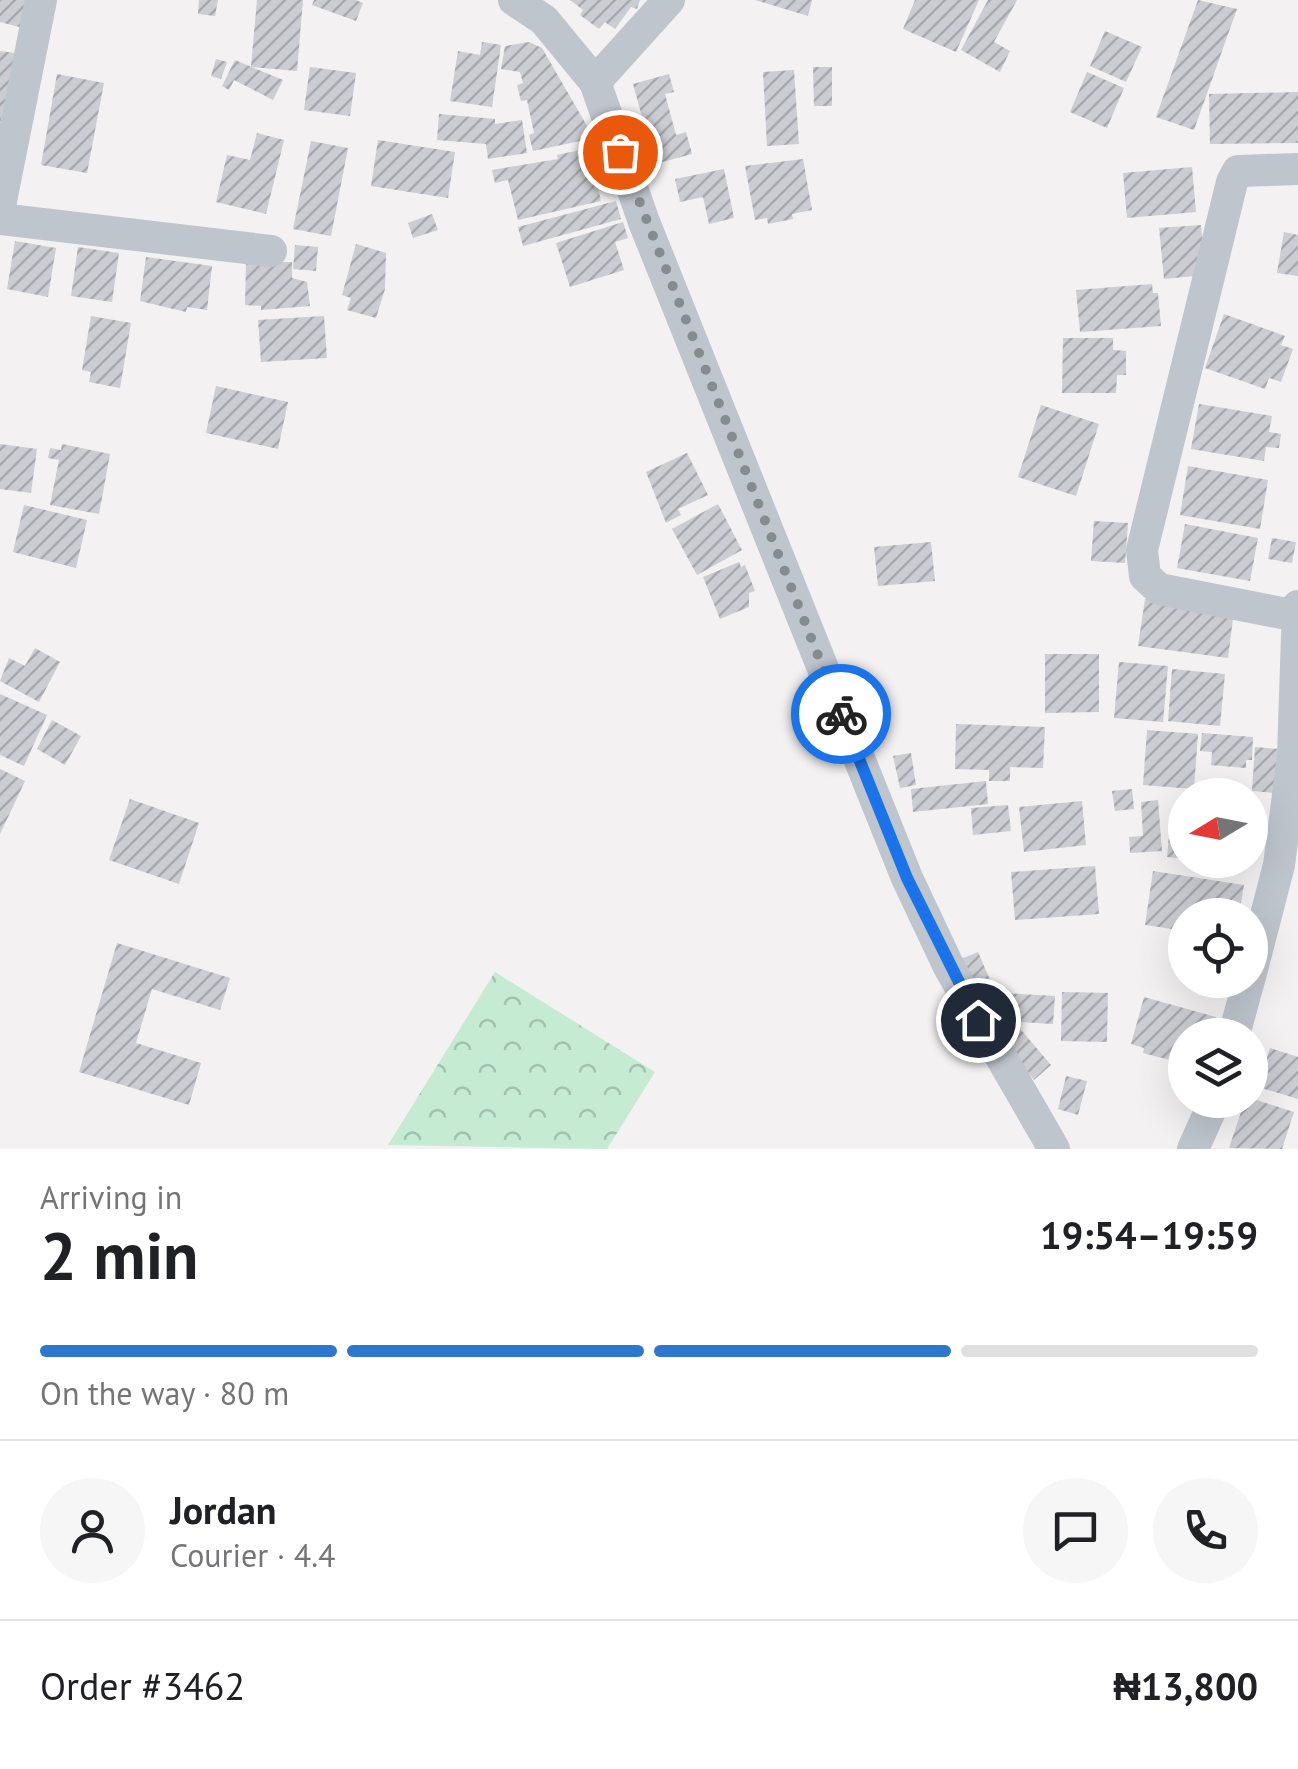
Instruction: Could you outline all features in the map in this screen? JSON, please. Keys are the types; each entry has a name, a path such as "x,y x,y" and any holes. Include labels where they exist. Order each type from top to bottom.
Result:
{"street":[{"path":"0,206 41,0"},
{"path":"594,82 669,0"},
{"path":"519,1 544,20 594,82 644,222 907,878 949,967 1054,1149"},
{"path":"1268,908 1279,866 1294,756 1297,611 1159,589 1145,576 1142,550 1232,182 1238,171 1298,169"},
{"path":"0,219 271,251"},
{"path":"1192,1149 1207,1118"}],"green space":[{"path":"495,972 655,1072 607,1149 388,1145"}],"building":[{"path":"0,0 29,0 23,28 0,22"},
{"path":"199,0 218,0 215,16 198,14"},
{"path":"257,0 303,0 297,71 251,67"},
{"path":"314,0 363,3 356,21 312,5"},
{"path":"570,0 640,0 637,9 631,7 615,29 605,22 599,29 580,15 583,10"},
{"path":"755,0 812,0 808,16"},
{"path":"915,0 979,0 956,52 903,29"},
{"path":"988,0 1017,0 994,42 1010,51 1000,72 961,50"},
{"path":"1198,0 1237,9 1194,130 1156,117"},
{"path":"1105,31 1142,47 1126,82 1090,66"},
{"path":"482,42 501,45 492,107 450,101 458,51 480,55"},
{"path":"529,42 542,48 594,138 533,151 529,135 534,133 527,100 521,101 517,85 523,83 520,72 501,69 505,46"},
{"path":"0,51 15,53 0,125"},
{"path":"216,59 227,62 221,79 211,76"},
{"path":"235,60 283,80 273,100 234,80 229,90 222,86"},
{"path":"310,67 356,73 350,116 304,110"},
{"path":"813,67 832,67 832,106 814,106"},
{"path":"794,70 799,144 767,146 763,72"},
{"path":"1087,72 1124,88 1107,128 1070,112"},
{"path":"57,74 104,83 87,173 41,165"},
{"path":"669,74 674,92 665,94 676,135 686,132 692,154 655,164 633,84"},
{"path":"1298,92 1298,143 1210,144 1209,94"},
{"path":"439,114 495,119 495,124 522,120 527,153 488,159 486,144 437,140"},
{"path":"257,133 284,140 266,214 216,202 227,155 250,160"},
{"path":"378,140 455,152 448,198 371,186"},
{"path":"311,141 348,148 331,236 293,229"},
{"path":"589,148 601,201 518,220 508,180 495,183 492,170 558,159 557,155"},
{"path":"803,159 812,210 768,224 767,218 755,220 745,166"},
{"path":"1192,167 1196,212 1127,218 1123,173"},
{"path":"724,169 734,218 709,224 703,197 680,202 675,179"},
{"path":"616,201 621,219 523,246 518,227"},
{"path":"432,214 438,230 413,238 408,223"},
{"path":"623,222 628,238 615,242 624,270 570,287 556,243"},
{"path":"1201,225 1205,275 1164,279 1159,228"},
{"path":"1284,232 1298,235 1298,276 1277,273"},
{"path":"15,241 56,248 48,297 7,289"},
{"path":"356,244 386,253 385,289 376,318 347,310 351,298 342,295"},
{"path":"295,245 318,247 316,271 293,269"},
{"path":"78,247 119,253 112,302 71,296"},
{"path":"146,257 212,266 207,310 187,307 186,312 140,301"},
{"path":"246,262 292,262 292,278 307,282 310,306 261,310 261,306 245,305"},
{"path":"1152,284 1153,293 1158,293 1161,326 1080,332 1076,290"},
{"path":"1224,314 1285,336 1281,345 1293,349 1281,382 1269,378 1265,389 1205,368"},
{"path":"91,316 131,323 120,388 89,382 91,372 82,370"},
{"path":"324,316 327,358 261,362 258,320"},
{"path":"1063,338 1113,338 1113,350 1126,351 1126,375 1117,375 1116,393 1062,393"},
{"path":"216,386 288,402 278,449 206,433"},
{"path":"1199,404 1272,416 1269,432 1281,434 1279,448 1266,447 1264,461 1191,449"},
{"path":"1041,405 1099,424 1076,496 1018,477"},
{"path":"0,444 37,449 31,493 0,489"},
{"path":"62,444 110,454 99,514 50,505 59,460 48,458 50,448 61,450"},
{"path":"687,453 708,495 678,509 681,515 666,523 646,472"},
{"path":"1188,466 1268,480 1260,529 1180,515"},
{"path":"718,504 742,550 697,575 672,529"},
{"path":"24,505 87,520 76,568 13,552"},
{"path":"1094,521 1128,523 1125,563 1091,561"},
{"path":"1185,524 1258,538 1250,581 1177,568"},
{"path":"1272,538 1296,542 1292,563 1268,559"},
{"path":"931,542 935,581 878,586 874,547"},
{"path":"739,562 741,567 745,565 755,591 749,593 749,607 720,619 703,577"},
{"path":"1145,599 1234,611 1228,658 1138,646"},
{"path":"35,648 60,662 39,702 0,681 9,658 25,666"},
{"path":"1045,654 1099,654 1099,712 1045,713"},
{"path":"1119,662 1168,666 1163,722 1114,718"},
{"path":"1172,669 1225,674 1220,726 1168,721"},
{"path":"0,694 47,715 24,766 0,755"},
{"path":"52,720 81,736 65,765 37,749"},
{"path":"956,724 1045,727 1043,768 1010,767 1010,781 989,781 989,770 955,769"},
{"path":"1147,730 1198,734 1195,778 1168,778 1168,787 1143,785"},
{"path":"1202,733 1253,737 1252,760 1246,760 1246,768 1211,765 1212,752 1200,751"},
{"path":"1255,747 1278,749 1275,793 1268,792 1268,778 1253,778"},
{"path":"911,753 916,785 900,788 893,756"},
{"path":"0,769 25,781 0,834"},
{"path":"986,781 988,804 913,812 911,789"},
{"path":"1132,789 1134,809 1115,811 1112,791"},
{"path":"130,799 199,823 179,884 109,860"},
{"path":"1158,800 1162,851 1130,853 1129,837 1143,836 1141,802"},
{"path":"1082,801 1086,845 1024,852 1019,807"},
{"path":"1008,805 1011,831 973,835 971,808"},
{"path":"1095,866 1099,914 1015,920 1011,872"},
{"path":"1153,871 1168,873 1168,878 1244,885 1242,898 1168,898 1168,928 1145,925"},
{"path":"117,943 230,978 220,1010 152,989 136,1043 201,1063 189,1105 79,1072"},
{"path":"978,952 991,982 975,988 956,961"},
{"path":"976,991 1000,991 1000,1020 986,1020"},
{"path":"1062,992 1108,993 1107,1042 1061,1041"},
{"path":"1005,993 1055,996 1053,1024 1004,1021"},
{"path":"1144,997 1216,1017 1168,1018 1168,1060 1143,1053 1144,1048 1131,1044"},
{"path":"1017,1025 1051,1065 1034,1080 1002,1037"},
{"path":"1270,1048 1298,1057 1298,1099 1268,1090"},
{"path":"1066,1076 1087,1081 1078,1115 1058,1109"},
{"path":"1268,1104 1294,1112 1282,1149 1229,1148 1239,1118 1268,1118"}],"way so far":[{"path":"620,152 644,222 841,714"}],"route":[{"path":"841,714 907,878 978,1020"}]}
